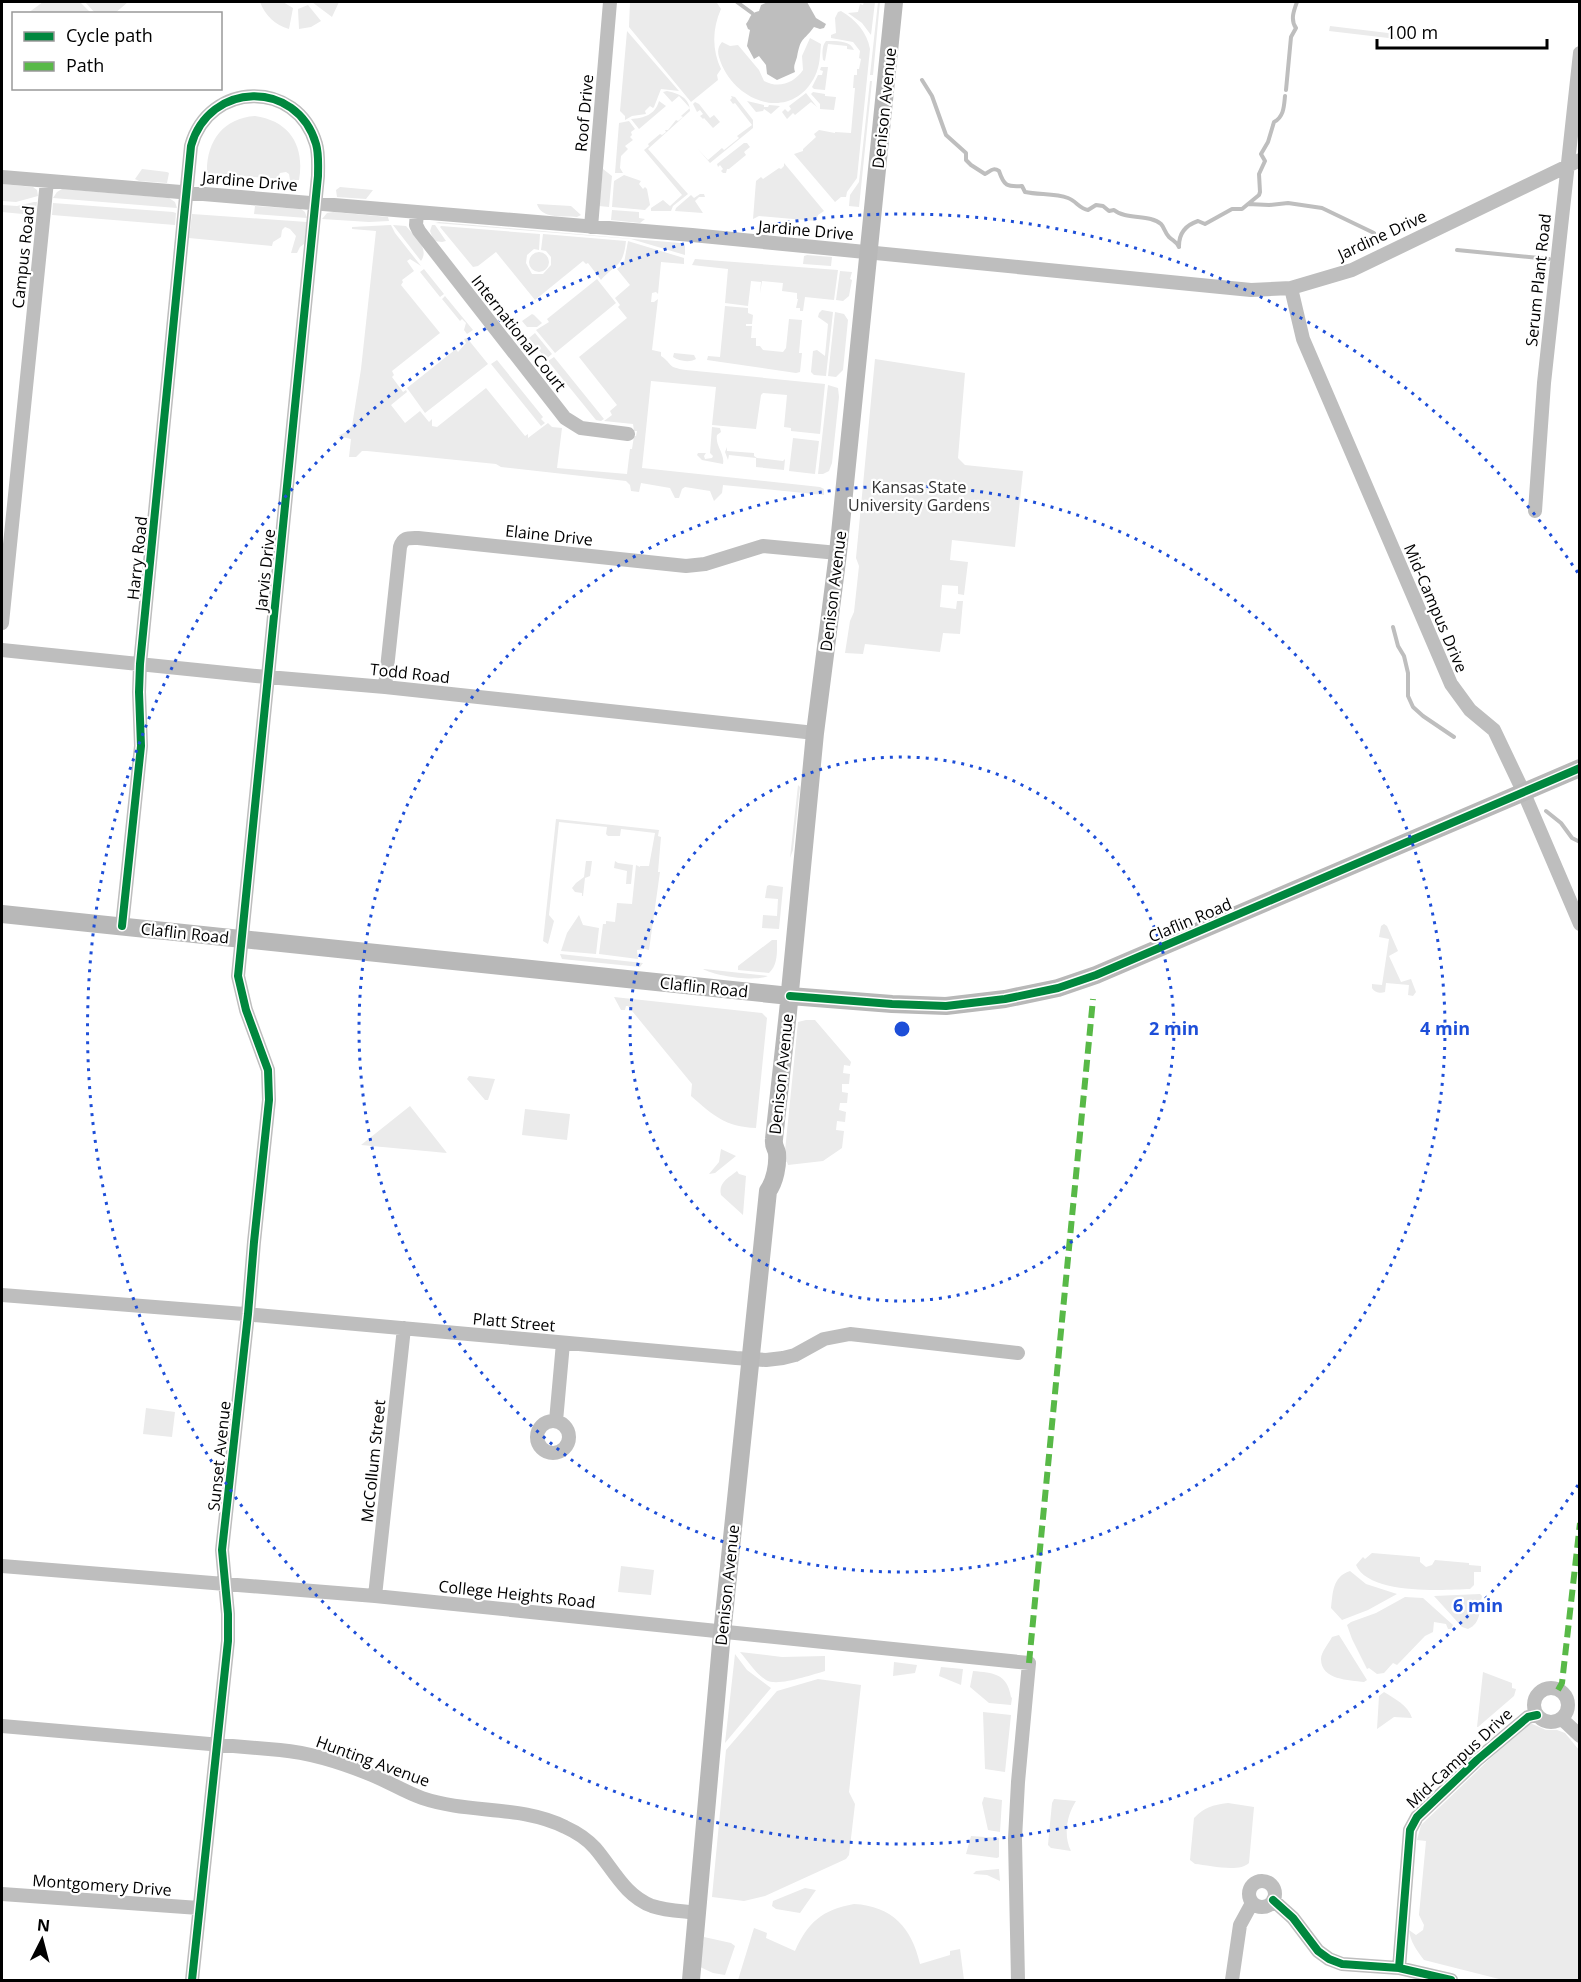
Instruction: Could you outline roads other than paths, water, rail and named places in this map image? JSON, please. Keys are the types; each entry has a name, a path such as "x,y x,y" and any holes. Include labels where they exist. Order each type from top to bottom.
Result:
{"street":[{"name":"Roof Drive","path":"591,227 610,2"},
{"name":"Denison Avenue","path":"691,1980 722,1631 768,1191 774,1183 777,1151 773,1145 790,996 815,733 838,553 894,2"},
{"name":"Serum Plant Road","path":"1535,511 1544,383 1574,162 1580,53"},
{"name":"Harry Road","path":"122,926 141,746 140,664 186,192 191,146 204,120 218,107 231,100 253,96 276,100 291,108 304,121 316,147 318,157 316,203"},
{"name":"Jardine Drive","path":"2,177 869,252 1251,290 1291,288 1352,270 1574,162"},
{"name":"Campus Road","path":"2,623 47,181"},
{"name":"Jarvis Drive","path":"241,939 316,203"},
{"name":"International Court","path":"417,212 416,225 419,231 566,418 581,429 628,434"},
{"name":"Mid-Campus Drive","path":"1291,288 1304,339 1451,684 1470,710 1494,730 1580,924"},
{"name":"Elaine Drive","path":"386,687 400,547 401,541 405,538 686,566 705,564 763,546 838,553"},
{"name":"Todd Road","path":"2,650 386,687 815,733"},
{"name":"Claflin Road","path":"2,914 790,996 884,1004 946,1006 1005,999 1058,988 1096,975 1580,768"},
{"name":"Sunset Avenue","path":"192,1980 228,1641 222,1550 248,1314 269,1090 268,1070 240,992 238,976 241,939"},
{"name":"Platt Street","path":"2,1295 248,1314 751,1359 783,1358 795,1355 824,1339 850,1334 1018,1353"},
{"name":"McCollum Street","path":"375,1596 404,1328"},
{"path":"556,1421 563,1343"},
{"name":"College Heights Road","path":"2,1566 375,1596 1029,1663 1015,1839 1018,1980"},
{"path":"1547,1688 1562,1692 1574,1703 1562,1719 1549,1722 1537,1715 1534,1704 1542,1690 1547,1688"},
{"name":"Mid-Campus Drive","path":"1399,1968 1410,1830 1417,1816 1479,1758 1528,1718 1537,1715"},
{"path":"1562,1719 1580,1736"},
{"name":"Hunting Avenue","path":"2,1726 285,1750 322,1757 370,1774 422,1798 539,1817 568,1828 593,1846 625,1887 639,1899 664,1909 698,1913"},
{"path":"1266,1882 1275,1892 1274,1900 1267,1906 1255,1905 1250,1899 1250,1891 1254,1884 1266,1882"},
{"name":"Montgomery Drive","path":"2,1894 199,1908"},
{"path":"1274,1900 1293,1918 1318,1951 1329,1959 1342,1964 1399,1968 1442,1980"},
{"path":"1232,1980 1240,1925 1252,1902"}],"waterway":[{"path":"737,2 752,13"},
{"path":"1286,90 1291,37 1296,28 1293,18 1297,2"},
{"path":"922,80 932,96 946,135 966,153 966,160 971,165 985,174 995,169 999,171 1007,184 1022,186 1025,192 1063,196 1088,210 1096,205 1103,206 1109,211 1114,210 1125,215 1156,221 1179,247"},
{"path":"1179,246 1182,233 1190,225 1198,221 1205,224 1232,209 1242,209 1259,195 1259,174 1265,161 1261,154 1268,142 1274,122 1282,114 1285,96"},
{"path":"1248,204 1288,203 1322,208 1374,233"},
{"path":"1457,250 1549,259"},
{"path":"1393,627 1398,646 1404,656 1408,673 1408,696 1413,707 1454,737"},
{"path":"1546,811 1561,823 1572,838 1580,842"}],"park label":[{"name":"Kansas State University Gardens","path":"919,496"}]}
